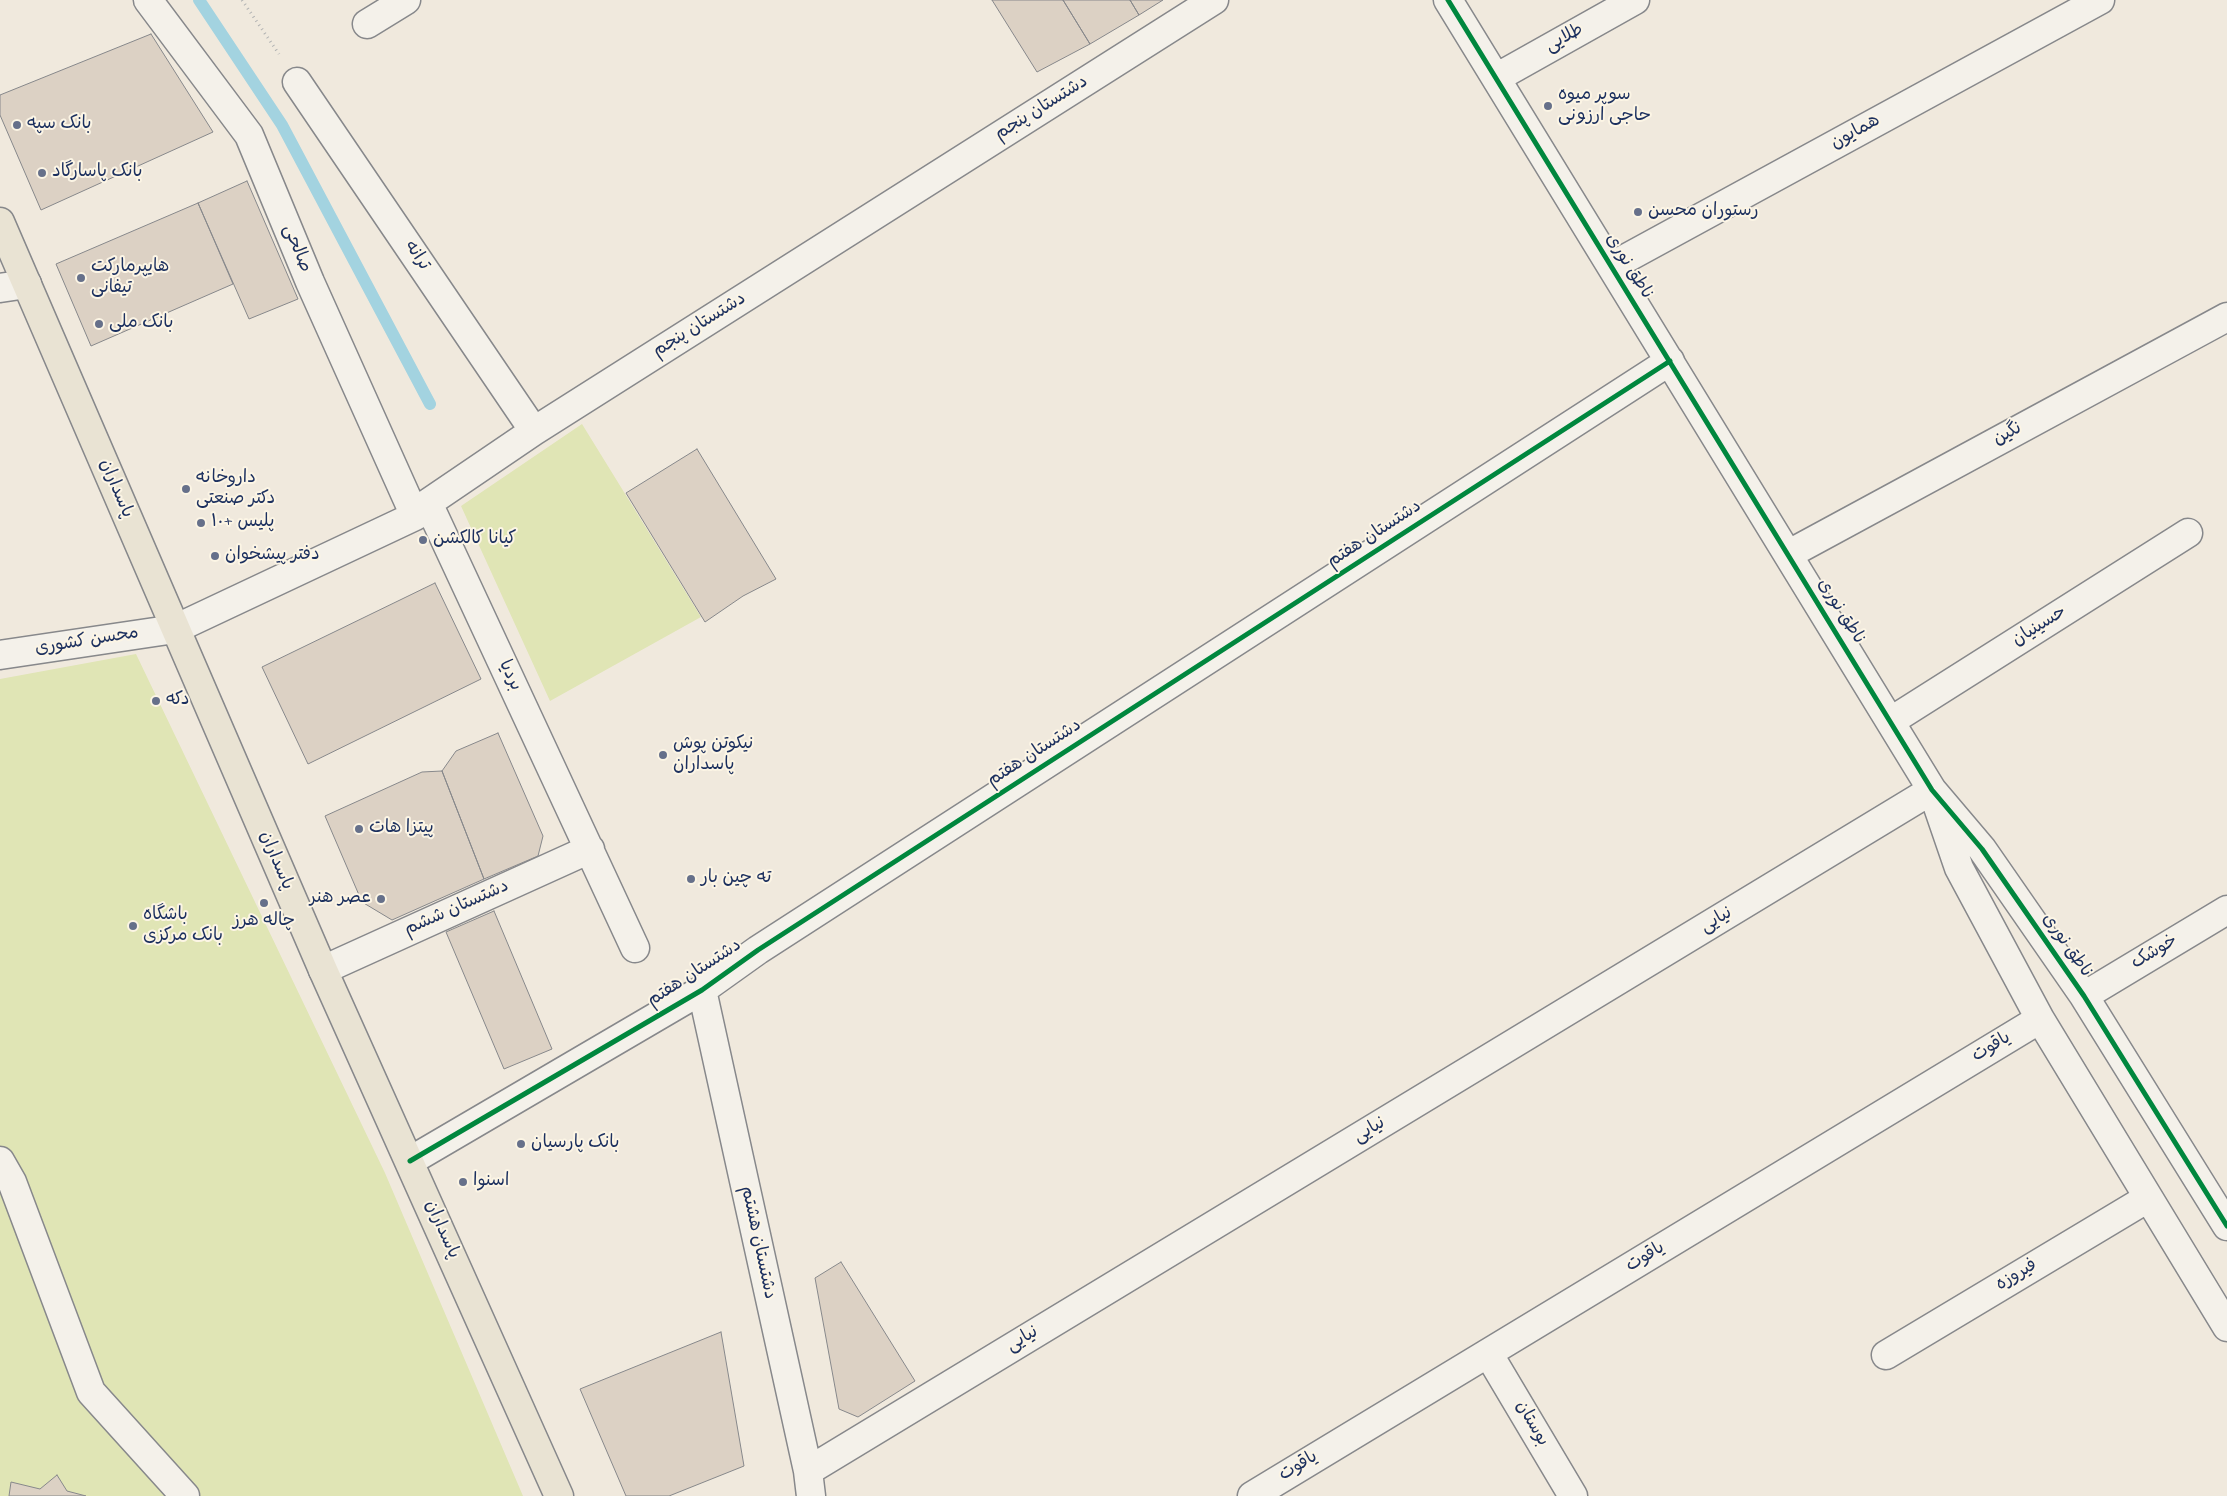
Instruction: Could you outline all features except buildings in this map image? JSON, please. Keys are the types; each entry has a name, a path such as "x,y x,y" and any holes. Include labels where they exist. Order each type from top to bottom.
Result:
{"main road":[{"name":"پاسداران","path":"0,222 323,970 559,1496"}],"street":[{"name":"صالحی","path":"148,0 249,135 310,282 421,510"},
{"path":"367,24 406,0"},
{"name":"دشتستان پنجم","path":"175,629 421,510 534,431 1214,0"},
{"name":"ناطق نوری","path":"1448,0 1932,790 1982,849 2084,996 2227,1226"},
{"name":"طلایی","path":"1496,78 1634,0"},
{"name":"همایون","path":"1612,266 2100,0"},
{"name":"ترانه","path":"297,82 534,431"},
{"path":"0,288 27,284"},
{"name":"نگین","path":"1789,554 2227,317"},
{"name":"دشتستان هفتم","path":"410,1161 702,990 766,944 1670,361"},
{"name":"بردیا","path":"421,510 590,849 635,948"},
{"name":"حسینیان","path":"1891,721 2188,533"},
{"name":"محسن کشوری","path":"0,655 175,629"},
{"name":"ناطق نوری","path":"1932,790 1959,868 2040,1019 2227,1327"},
{"name":"نیایی","path":"809,1483 1932,790"},
{"name":"دشتستان ششم","path":"323,970 590,849"},
{"name":"خوشک","path":"2084,996 2227,910"},
{"name":"دشتستان هشتم","path":"702,990 809,1483"},
{"name":"یاقوت","path":"1252,1496 2040,1019"},
{"path":"0,1161 12,1182 91,1392 186,1496"},
{"name":"فیروزه","path":"1886,1354 2148,1198"},
{"name":"بوستان","path":"1488,1352 1573,1496"}],"path":[{"path":"242,0 266,34"}],"green space":[{"path":"582,424 701,617 550,701 461,506"},
{"name":"باشگاه بانک مرکزی","path":"136,654 385,1173 523,1496 0,1496 0,679"}],"waterway":[{"path":"199,0 282,125 430,404"}],"cycle path":[{"path":"1448,0 1932,790 1982,849 2084,996 2227,1226"},
{"path":"410,1161 702,990 758,950 1670,361"}],"place":[{"name":"سوپر میوه حاجی ارزونی","path":"1548,106"},
{"name":"بانک سپه","path":"17,125"},
{"name":"بانک پاسارگاد","path":"42,173"},
{"name":"رستوران محسن","path":"1638,212"},
{"name":"هایپرمارکت تیفانی","path":"81,278"},
{"name":"بانک ملی","path":"99,324"},
{"name":"داروخانه دکتر صنعتی","path":"186,489"},
{"name":"پلیس +۱۰","path":"201,523"},
{"name":"کیانا کالکشن","path":"423,540"},
{"name":"دفتر پیشخوان","path":"215,556"},
{"name":"دکه","path":"156,701"},
{"name":"نیکوتن پوش پاسداران","path":"663,755"},
{"name":"پیتزا هات","path":"359,829"},
{"name":"ته چین بار","path":"691,879"},
{"name":"عصر هنر","path":"381,899"},
{"name":"چاله هرز","path":"264,903"},
{"name":"باشگاه بانک مرکزی","path":"133,926"},
{"name":"بانک پارسیان","path":"521,1144"},
{"name":"اسنوا","path":"463,1182"}]}
